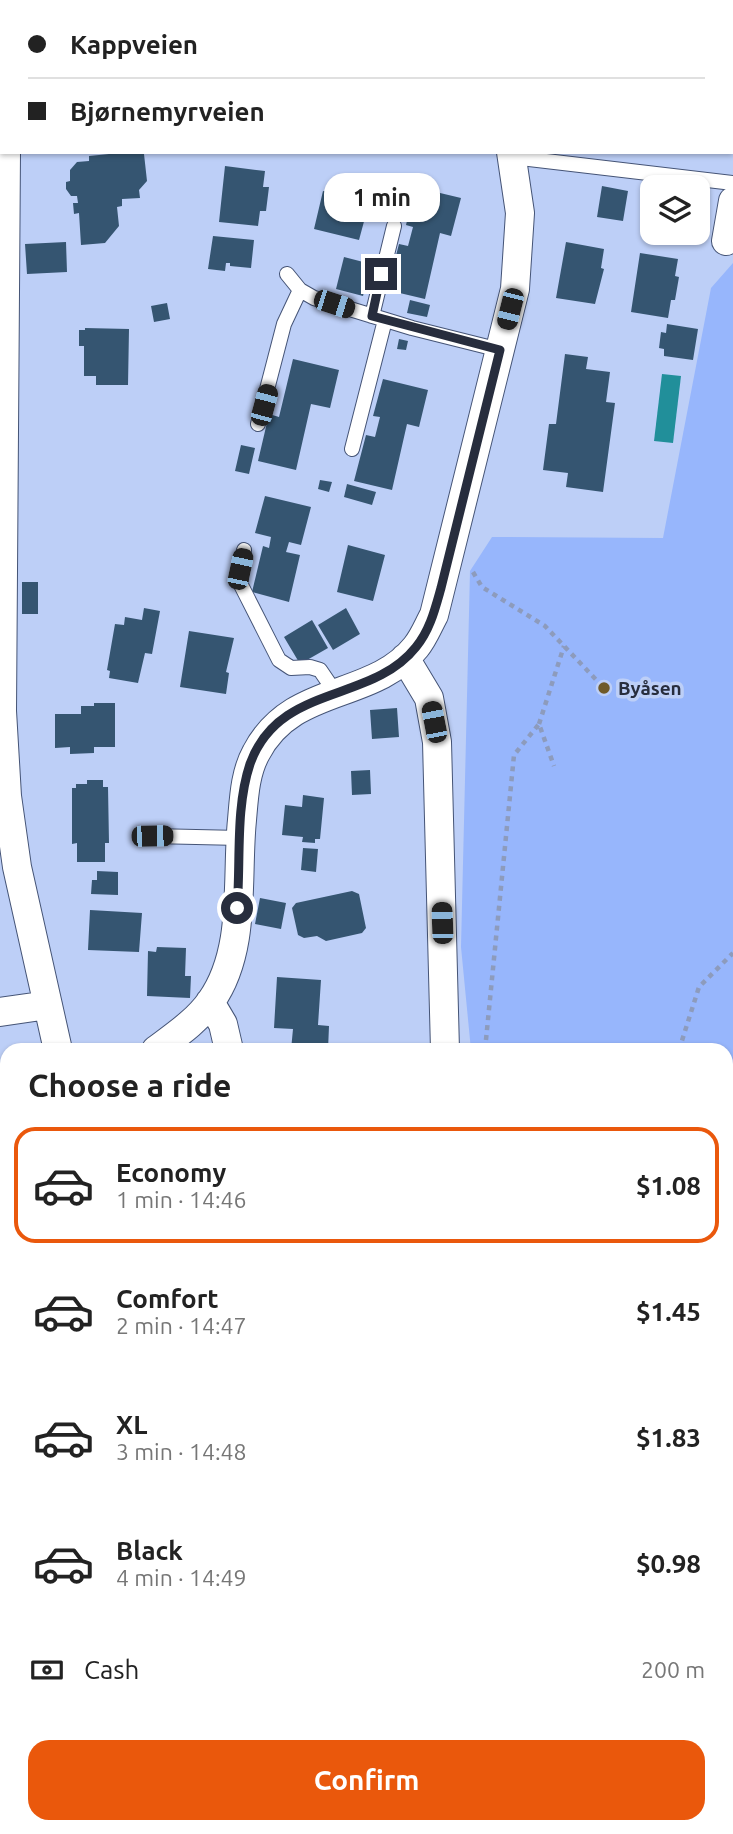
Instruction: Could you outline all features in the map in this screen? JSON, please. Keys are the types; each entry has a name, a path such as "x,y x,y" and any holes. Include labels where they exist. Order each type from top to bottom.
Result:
{"street":[{"path":"6,154 1,711 6,796 17,867 56,1043"},
{"path":"165,1043 185,1028 210,1002 228,968 235,928 240,838 247,778 250,765 262,741 284,718 317,699 377,677 405,659 424,635 434,615 515,289 520,213 511,155"},
{"path":"726,241 733,201"},
{"path":"405,659 429,698 437,742 445,1043"},
{"path":"210,1002 223,1024 227,1043"},
{"path":"0,1012 48,1005"}],"lane":[{"path":"511,155 733,183"},
{"path":"352,449 379,318 394,226"},
{"path":"287,274 300,290 314,298 500,350"},
{"path":"258,424 285,324 300,290"},
{"path":"244,550 240,569 241,585 278,660 291,668 310,667 320,670 335,692"},
{"path":"152,836 240,838"}],"path":[{"path":"471,570 482,587 545,626 604,688"},
{"path":"486,1043 514,755 539,724 564,646"},
{"path":"539,724 554,766"},
{"path":"681,1043 699,987 733,953"}],"shaded area":[{"path":"733,263 733,1043 470,1043 461,947 470,571 492,537 663,538 711,288"},
{"path":"662,374 681,376 673,443 654,441"}],"building":[{"path":"144,154 147,181 139,190 140,198 122,199 122,206 117,207 119,226 105,243 81,245 79,213 74,214 73,203 78,203 77,196 71,196 66,189 66,182 70,181 70,170 77,162 89,161 89,156"},
{"path":"225,166 265,171 263,187 269,187 266,211 260,211 258,226 219,222"},
{"path":"602,186 628,191 623,221 597,217"},
{"path":"415,187 461,198 451,236 440,233 425,299 387,290 399,244 408,246 413,227 406,225"},
{"path":"323,191 369,203 359,240 314,229"},
{"path":"213,236 254,240 251,268 230,266 230,263 226,263 225,271 208,269"},
{"path":"66,242 67,272 27,274 25,244"},
{"path":"566,242 604,249 601,268 604,269 595,304 556,298"},
{"path":"640,253 678,259 675,276 679,277 668,318 631,312"},
{"path":"344,257 371,264 363,296 336,289"},
{"path":"410,300 430,305 427,317 407,313"},
{"path":"167,303 170,319 154,322 151,306"},
{"path":"667,324 698,329 693,360 664,356 664,349 659,348 661,332 666,333"},
{"path":"129,329 128,385 96,385 96,376 84,376 84,346 79,346 79,330"},
{"path":"399,339 408,341 406,350 397,349"},
{"path":"565,354 588,357 586,369 610,372 606,402 615,403 603,492 566,487 568,473 543,470 549,424 556,424"},
{"path":"293,359 339,370 330,408 311,404 296,470 258,461 269,414 279,417"},
{"path":"383,379 428,390 419,427 407,424 392,490 354,481 366,435 375,437 380,417 373,416"},
{"path":"241,445 255,448 249,474 235,471"},
{"path":"320,480 332,482 329,492 318,489"},
{"path":"347,484 376,492 372,505 344,497"},
{"path":"265,496 311,507 301,545 289,542 286,552 300,555 289,602 252,592 263,546 269,548 271,537 255,533"},
{"path":"348,545 385,555 373,601 337,592"},
{"path":"22,582 38,582 38,614 22,614"},
{"path":"144,608 160,611 152,654 145,653 138,683 109,678 110,671 107,670 115,624 124,625 125,617 142,620"},
{"path":"346,608 360,634 333,650 318,625"},
{"path":"312,620 328,648 300,664 284,637"},
{"path":"189,631 234,638 226,672 229,673 226,694 180,687"},
{"path":"94,703 115,703 115,747 94,747 94,753 70,754 70,747 55,748 55,714 81,714 81,706 94,706"},
{"path":"397,708 399,737 372,739 370,710"},
{"path":"370,770 371,794 352,795 351,771"},
{"path":"87,780 103,780 103,787 108,787 109,843 105,843 105,862 77,862 77,843 72,844 72,788 76,788 76,784 87,784"},
{"path":"303,795 324,798 320,839 315,839 315,843 302,842 303,837 282,835 285,805 302,807"},
{"path":"303,848 318,849 316,872 301,870"},
{"path":"97,871 118,872 118,895 91,894 92,880 97,880"},
{"path":"352,891 359,894 366,928 362,933 326,941 317,936 304,938 298,935 292,908 296,903"},
{"path":"260,898 286,903 281,929 255,924"},
{"path":"90,910 142,913 139,952 88,950"},
{"path":"157,947 186,948 185,976 191,976 190,998 147,996 148,951 156,952"},
{"path":"277,977 321,980 318,1025 329,1026 328,1043 292,1043 293,1029 274,1028"}],"place":[{"name":"Byåsen","path":"604,688"}],"route":[{"path":"237,908 244,792 250,765 262,741 284,718 299,709 317,699 377,677 405,659 424,635 434,615 500,350 372,316 381,274"}]}
